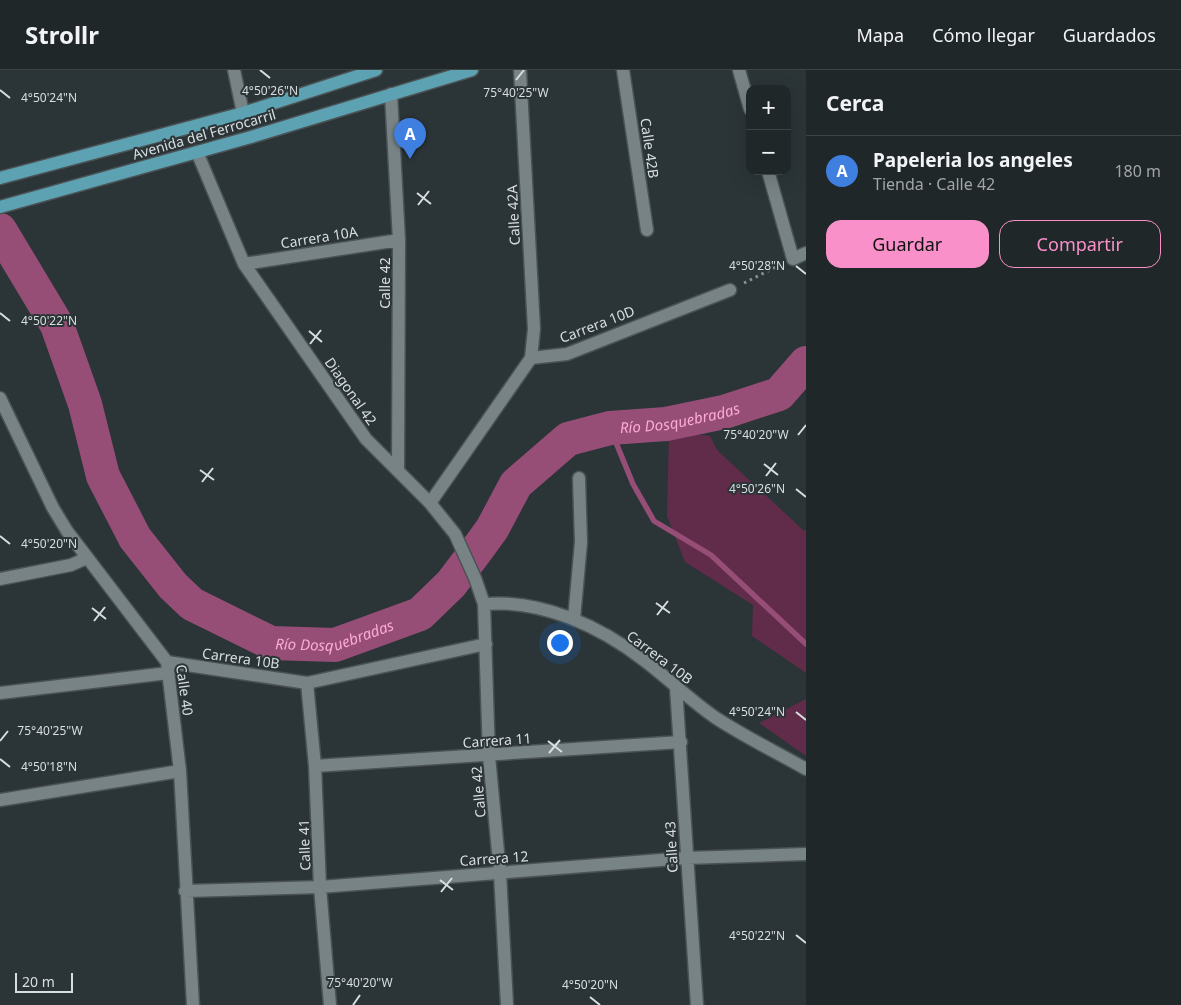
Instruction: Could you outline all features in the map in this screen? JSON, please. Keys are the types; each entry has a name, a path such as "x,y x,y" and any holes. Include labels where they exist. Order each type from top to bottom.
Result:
{"main road":[{"name":"Avenida del Ferrocarril","path":"0,178 36,170 243,113 376,70"},
{"name":"Avenida del Ferrocarril","path":"0,207 197,152 472,70"}],"street":[{"path":"234,70 243,113"},
{"name":"Calle 42A","path":"520,70 534,329 531,358"},
{"name":"Calle 42B","path":"623,70 647,230"},
{"path":"739,70 746,95"},
{"name":"Calle 42","path":"391,94 399,240 398,471"},
{"name":"Diagonal 42","path":"197,152 244,264 366,439 430,503 455,534 475,578"},
{"path":"769,175 793,259 806,253"},
{"name":"Carrera 10A","path":"244,264 399,240"},
{"name":"Carrera 10D","path":"531,358 567,354 730,290"},
{"path":"430,503 531,358"},
{"name":"Calle 40","path":"0,398 53,508 87,558 167,667 180,771 185,891 193,1005"},
{"path":"574,619 581,542 579,478"},
{"path":"0,579 71,565 87,558"},
{"name":"Calle 42","path":"475,578 484,604 489,756 500,873 507,1005"},
{"name":"Carrera 10B","path":"484,604 502,602 529,606 574,619 645,660 676,687 717,718 806,769"},
{"name":"Carrera 10B","path":"0,693 167,667 307,683 486,644"},
{"name":"Calle 41","path":"307,683 316,766 320,887 330,1005"},
{"name":"Calle 43","path":"676,687 697,1005"},
{"name":"Carrera 11","path":"316,766 680,742"},
{"path":"0,800 180,771"},
{"name":"Carrera 12","path":"185,891 320,887 686,858 806,854"}],"path":[{"path":"730,290 793,259"}],"shaded area":[{"path":"669,431 710,436 717,450 806,531 806,673 752,636 753,605 685,562 667,516"},
{"path":"806,699 806,756 759,723"}],"waterway":[{"name":"Río Dosquebradas","path":"0,230 57,325 85,404 103,476 135,538 173,586 192,604 271,643 335,645 420,614 451,584 476,551 492,529 516,484 568,439 610,428 666,424 724,412 779,394 806,363"},
{"path":"610,428 633,484 654,521 711,555 806,644"}],"place":[{"name":"Papeleria los angeles","path":"410,159"}]}
